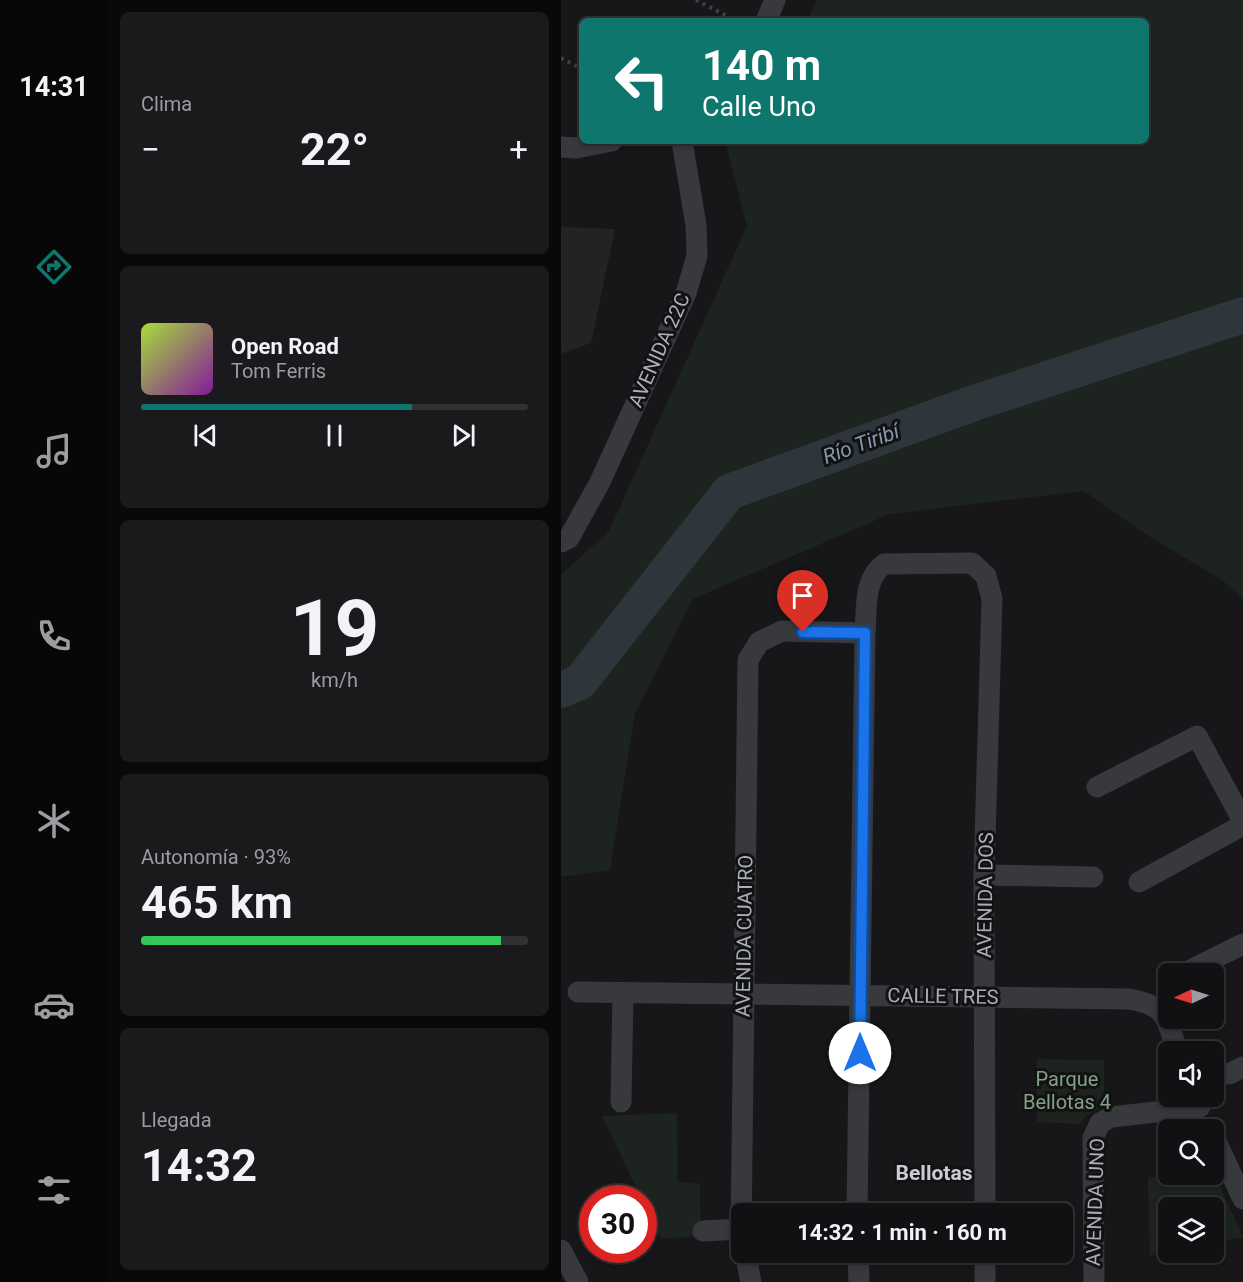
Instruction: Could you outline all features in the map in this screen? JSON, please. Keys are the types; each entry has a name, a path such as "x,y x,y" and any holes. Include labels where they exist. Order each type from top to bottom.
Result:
{"street":[{"path":"767,18 775,0"},
{"path":"561,147 576,148 597,144"},
{"name":"AVENIDA 22C","path":"561,542 569,538 600,482 686,293 697,256 696,225 682,144"},
{"name":"AVENIDA DOS","path":"865,633 869,581 874,571 884,564 972,563 986,576 992,598 984,875 985,1203"},
{"name":"AVENIDA CUATRO","path":"741,1203 748,660 759,642 782,632 865,633"},
{"path":"857,1203 865,633"},
{"path":"1097,787 1197,736 1243,823 1139,882"},
{"path":"984,875 1093,877"},
{"path":"1206,963 1243,944"},
{"name":"CALLE TRES","path":"577,992 1129,999 1149,1002 1162,1010 1174,1041"},
{"path":"621,1102 623,993"},
{"name":"AVENIDA UNO","path":"1094,1282 1092,1272 1093,1138 1100,1123 1111,1117 1169,1107"},
{"path":"1224,1158 1243,1199"},
{"path":"703,1231 731,1231"},
{"path":"561,1250 577,1282"},
{"path":"747,1263 751,1282"},
{"path":"858,1263 859,1282"},
{"path":"985,1263 985,1282"}],"path":[{"path":"696,0 731,18"},
{"path":"561,58 579,67"}],"shaded area":[{"path":"561,227 615,229 591,343 561,354"}],"green space":[{"path":"817,0 1243,0 1243,599 1222,580 1153,539 1084,491 890,514 693,599 635,713 610,870 561,877 561,575 609,531 747,226 726,144 1149,144 1149,18 808,18"},
{"name":"Parque Bellotas 4","path":"1037,1059 1104,1060 1104,1108 1087,1114 1080,1124 1037,1122"},
{"path":"677,1113 678,1182 700,1184 701,1236 661,1239 657,1231 657,1185 635,1185 602,1116"},
{"path":"1148,1177 1158,1177 1158,1185 1219,1185 1243,1237 1224,1241 1224,1197 1158,1197 1158,1254 1150,1256"}],"waterway":[{"name":"Río Tiribí","path":"561,690 580,682 729,492 974,403 1243,315"}],"district":[{"name":"Bellotas","path":"934,1173"}],"route":[{"path":"803,632 865,633 860,1053"}]}
